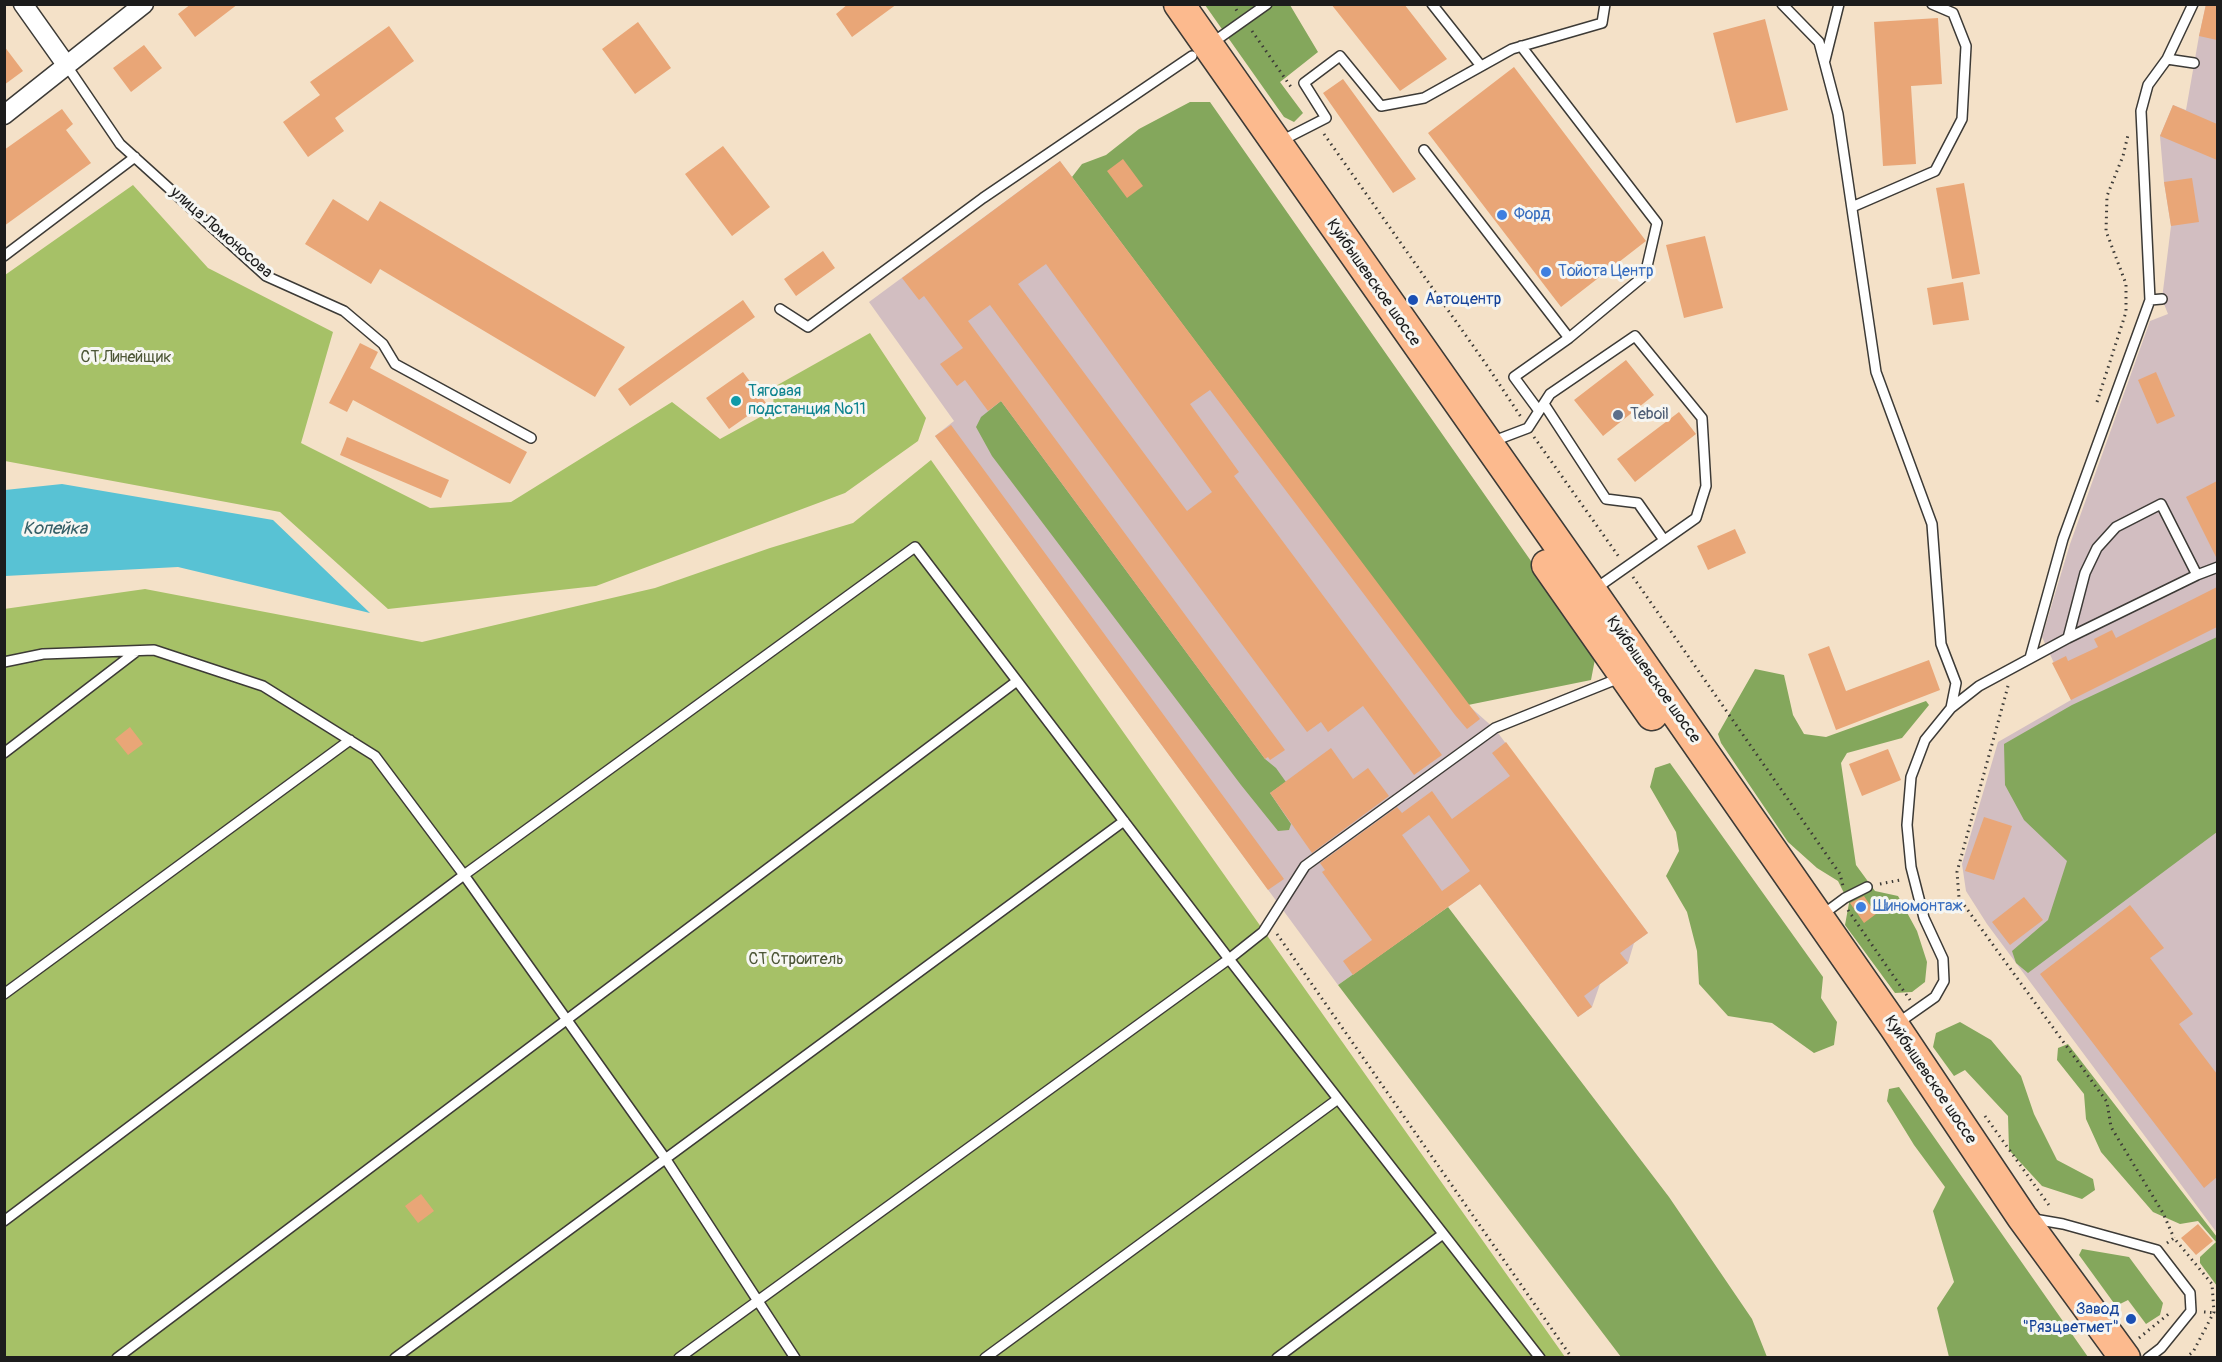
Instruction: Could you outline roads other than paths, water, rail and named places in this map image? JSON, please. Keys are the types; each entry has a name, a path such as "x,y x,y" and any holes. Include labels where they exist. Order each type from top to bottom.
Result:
{"main road":[{"name":"Куйбышевское шоссе","path":"1156,4 1200,51 1275,144 1592,592 1818,918 1905,1018 2022,1217 2125,1358"},
{"name":"Куйбышевское шоссе","path":"1179,4 1200,51 1624,676 1759,865 2099,1358"}],"street":[{"name":"улица Ломоносова","path":"23,4 67,66"},
{"path":"4,115 144,4"}],"lane":[{"path":"780,309 808,327 983,198 1267,4"},
{"path":"1432,4 1481,66"},
{"path":"1275,144 1326,118 1304,83 1340,56 1381,106 1424,98 1512,49 1602,23 1605,4"},
{"path":"1782,4 1819,42 1838,114 1876,372 1932,524 1941,644 1956,683 1951,708"},
{"path":"1824,61 1839,4"},
{"path":"1852,207 1935,171 1962,119 1966,46 1953,13 1932,4"},
{"path":"2030,658 2063,539 2150,300 2141,111 2148,85 2166,59 2193,4"},
{"path":"1521,46 1657,223 1646,275 1569,338 1514,377 1541,407 1606,499 1638,502 1664,540"},
{"path":"2166,59 2194,63"},
{"name":"улица Ломоносова","path":"67,66 120,144 266,276 344,311 383,344 395,364 531,438"},
{"path":"1424,150 1569,338"},
{"path":"4,256 135,157"},
{"path":"2150,300 2162,300"},
{"path":"1486,444 1528,428 1550,394 1635,336 1702,418 1706,486 1696,518 1592,592"},
{"path":"2068,638 2085,573 2097,548 2116,527 2137,515 2161,504 2197,575"},
{"path":"4,1221 464,874 915,548 1229,958 1540,1358"},
{"path":"1905,1018 1935,997 1944,981 1943,959 1924,918 1914,877 1907,825 1911,777 1925,740 1951,708 1979,686 2068,638 2217,567"},
{"path":"4,662 43,654 154,650 263,687 375,756 464,874 665,1158 795,1358"},
{"path":"4,753 137,651"},
{"path":"679,1358 1263,932 1305,866 1495,729 1624,676"},
{"path":"117,1358 1017,681"},
{"path":"4,994 350,740"},
{"path":"394,1358 1124,821"},
{"path":"1818,918 1845,898 1867,886"},
{"path":"985,1358 1338,1099"},
{"path":"2022,1217 2063,1224 2157,1250 2190,1293 2191,1311 2161,1348 2148,1358"},
{"path":"1277,1358 1443,1234"}],"water":[{"name":"Копейка","path":"62,484 273,520 370,613 178,567 5,576 5,490"}],"place":[{"name":"Форд","path":"1502,215"},
{"name":"Тойота Центр","path":"1546,272"},
{"name":"Автоцентр","path":"1413,300"},
{"name":"Тяговая подстанция №11","path":"736,401"},
{"name":"Teboil","path":"1618,415"},
{"name":"Шиномонтаж","path":"1861,907"},
{"name":"Завод \"Рязцветмет\"","path":"2131,1319"}],"park label":[{"name":"СТ Линейщик","path":"126,358"},
{"name":"СТ Строитель","path":"796,960"}]}
